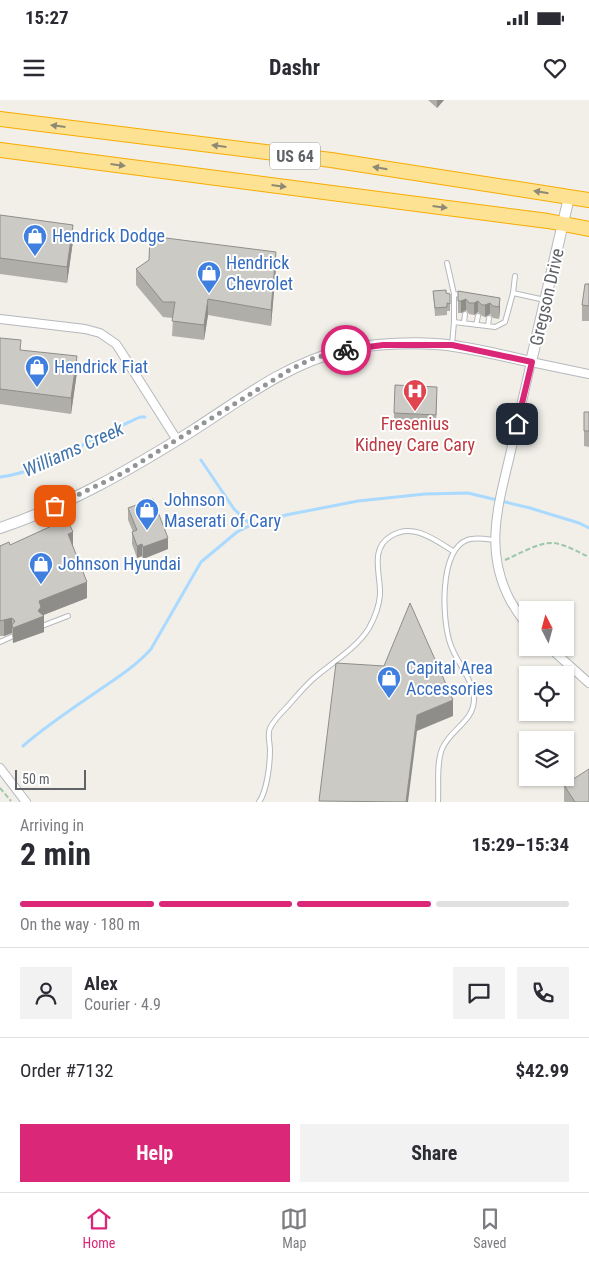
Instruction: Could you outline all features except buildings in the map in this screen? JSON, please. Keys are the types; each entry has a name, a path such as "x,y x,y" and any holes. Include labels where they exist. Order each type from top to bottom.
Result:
{"highway":[{"name":"US 64","path":"0,119 331,160 589,200"},
{"name":"US 64","path":"0,150 564,224 589,229"}],"street":[{"name":"Gregson Drive","path":"519,613 504,589 497,566 494,540 495,520 569,196"},
{"path":"0,319 85,329 100,333 108,338 120,350 177,440"},
{"path":"0,528 70,501 123,473 270,381 314,358 342,350 383,345 452,345 589,374"},
{"path":"559,656 589,684"},
{"path":"0,768 26,802"}],"lane":[{"path":"447,263 454,294 452,345"},
{"path":"454,322 488,326 496,326 505,322 513,293 515,276"},
{"path":"513,293 546,300"},
{"path":"454,294 468,297"},
{"path":"501,302 510,304"},
{"path":"464,323 465,314"},
{"path":"476,325 478,316"},
{"path":"488,326 490,318"},
{"path":"259,802 263,797 268,767 270,752 269,730 275,719 312,680 345,653 368,628 377,610 380,596 378,554 380,546 392,535 407,530 425,534 454,551"},
{"path":"438,802 440,755 449,736 464,723 470,714 474,698 472,687 450,644 444,605 446,582 454,551 468,540 494,540"},
{"path":"42,626 68,616"},
{"path":"0,642 11,637"}],"path":[{"path":"505,560 533,548 552,543 562,545 589,557"},
{"path":"0,788 11,801"}],"waterway":[{"name":"Williams Creek","path":"0,477 25,472 60,457 140,417 145,417"},
{"name":"Williams Creek","path":"201,460 234,509 251,525"},
{"path":"23,746 58,718 138,662 151,649 201,562 237,532 251,525 286,515 358,501 425,494 468,493 530,508 579,523 589,528"}],"way so far":[{"path":"55,506 70,501 123,473 291,369 314,358 346,350"}],"place":[{"name":"Hendrick Dodge","path":"35,257"},
{"name":"Hendrick Chevrolet","path":"209,294"},
{"name":"Hendrick Fiat","path":"37,388"},
{"name":"Fresenius Kidney Care Cary","path":"415,412"},
{"name":"Johnson Maserati of Cary","path":"147,531"},
{"name":"Johnson Hyundai","path":"41,585"},
{"name":"Capital Area Accessories","path":"389,699"}],"route":[{"path":"346,350 383,345 452,345 532,362 517,424"}]}
